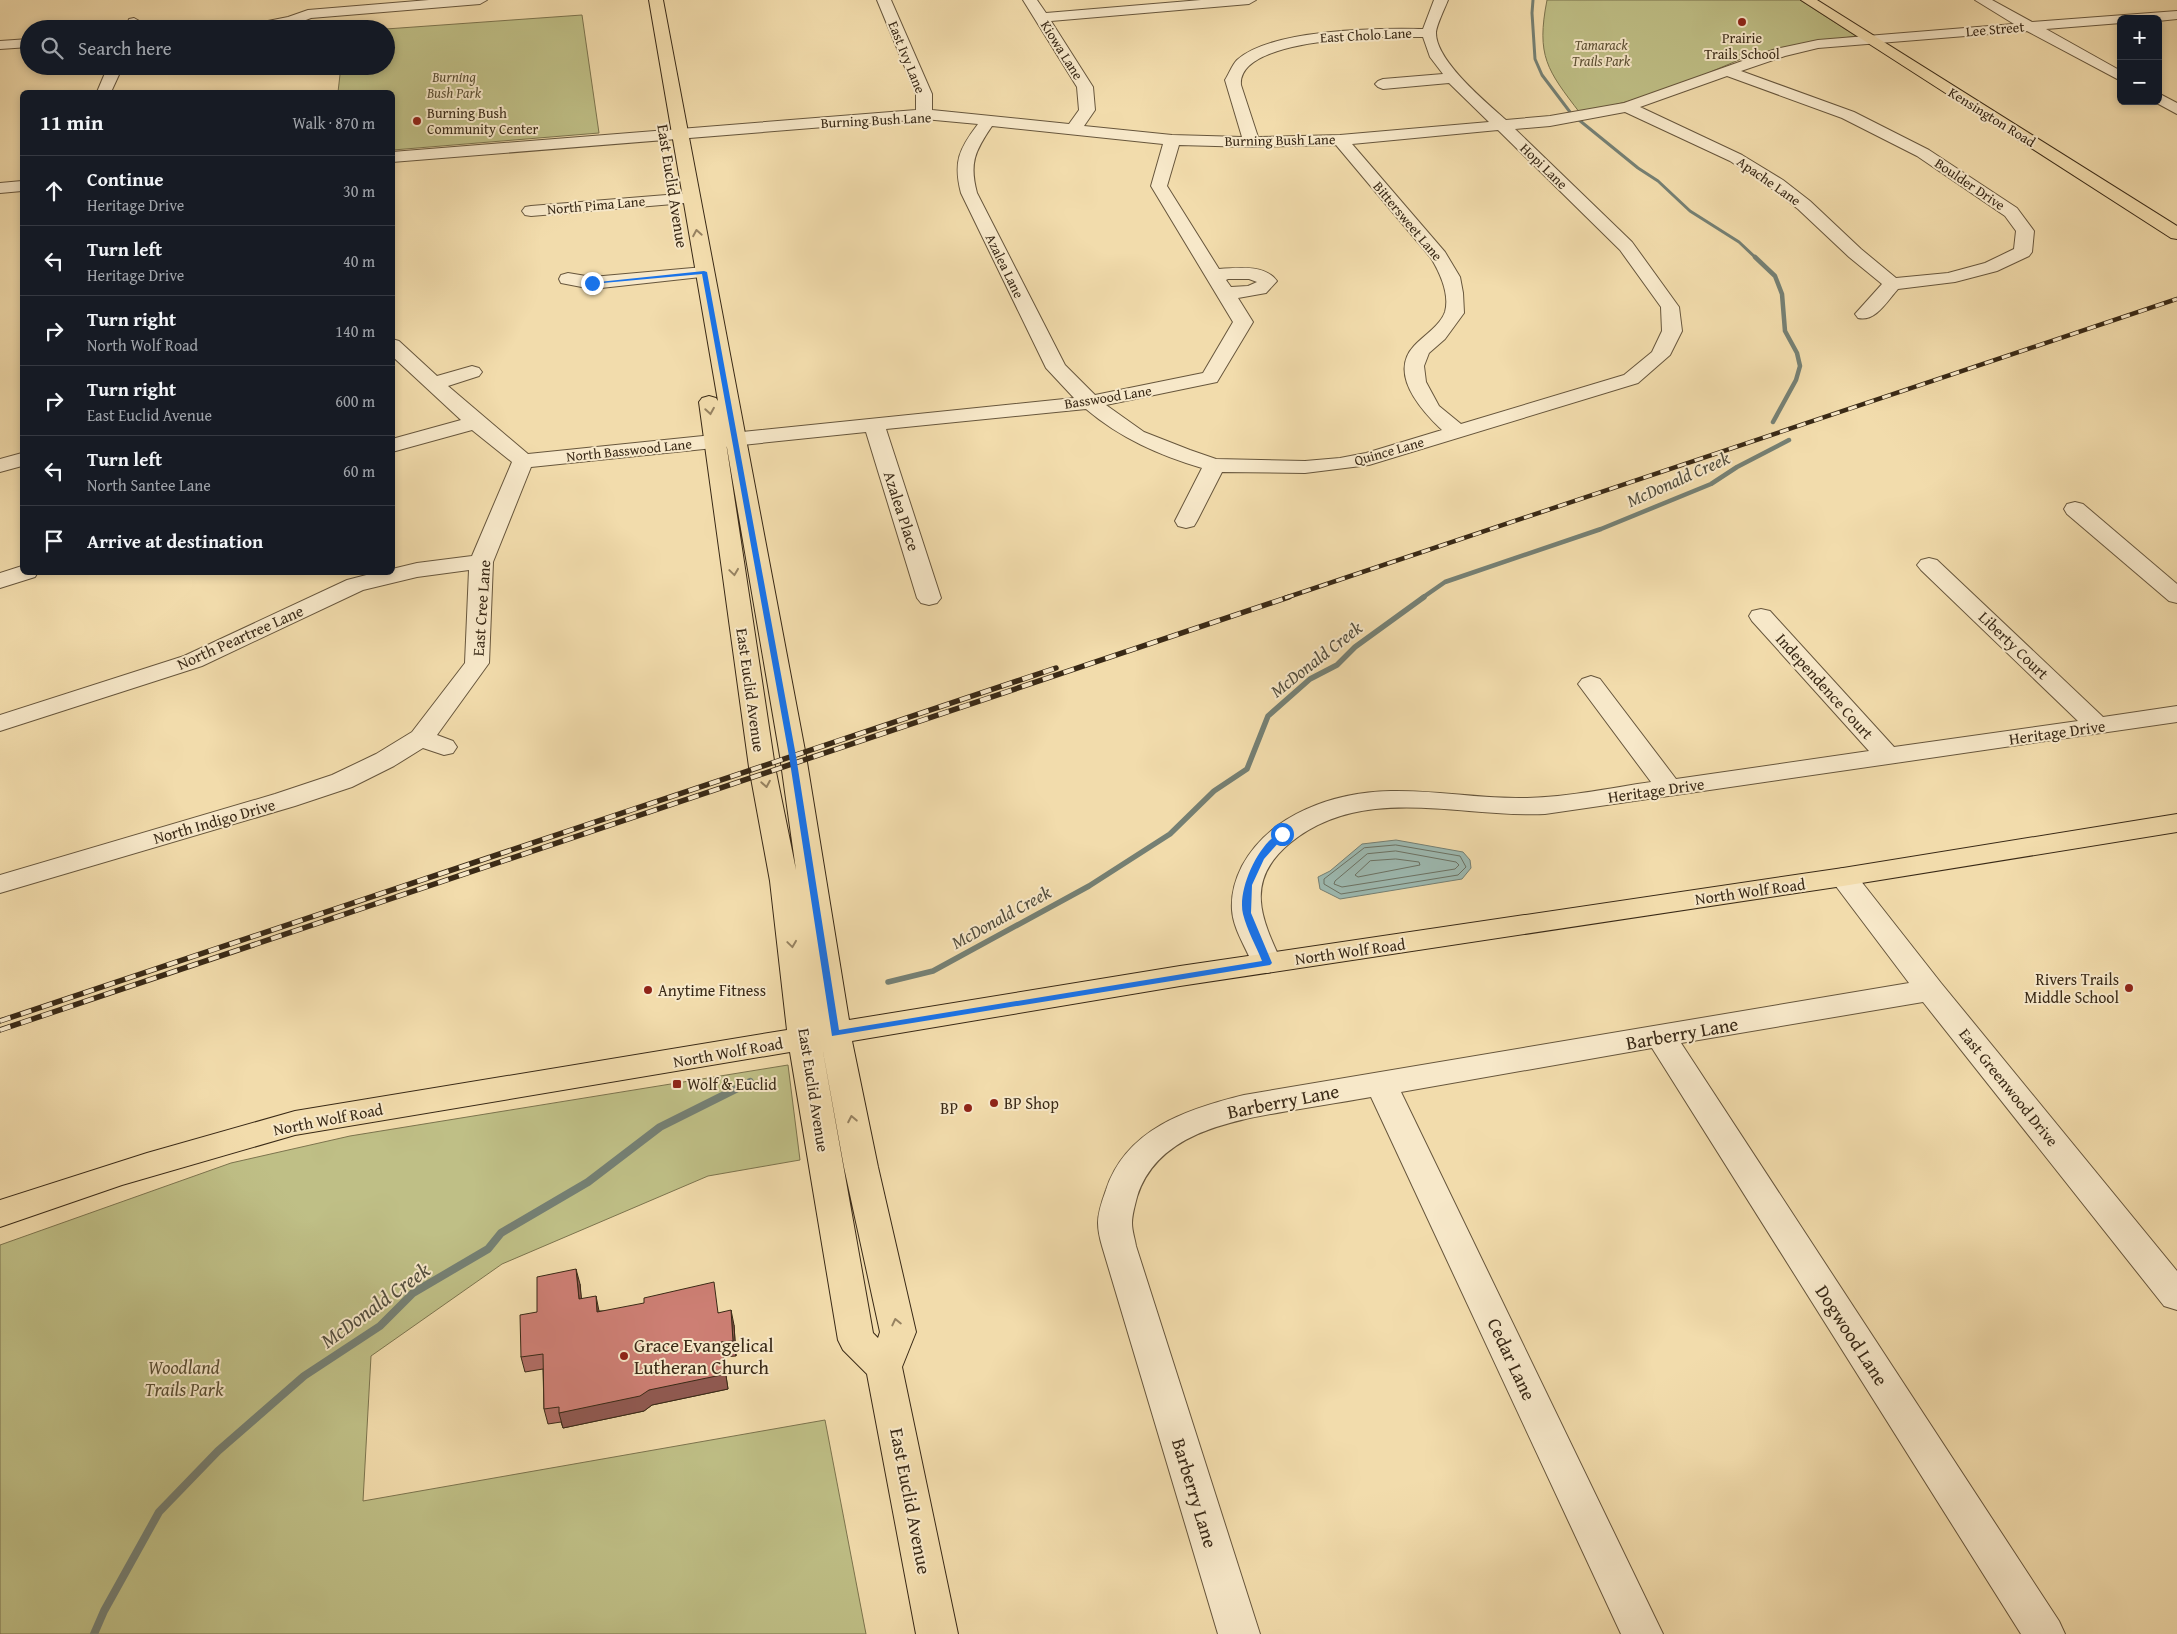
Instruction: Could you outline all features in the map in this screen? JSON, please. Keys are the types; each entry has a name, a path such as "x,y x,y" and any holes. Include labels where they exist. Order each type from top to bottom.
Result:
{"main road":[{"name":"East Euclid Avenue","path":"643,0 673,135 725,439 762,767 784,881 820,1036 861,1167 898,1332 884,1367 937,1634"},
{"name":"East Euclid Avenue","path":"656,0 673,135"},
{"name":"Kensington Road","path":"1808,0 2177,234"},
{"name":"North Wolf Road","path":"0,1214 61,1191 185,1152 295,1123 1267,963 1843,877 2177,823"}],"street":[{"path":"294,20 308,14 480,0"},
{"name":"East Ivy Lane","path":"884,0 924,94 924,114"},
{"name":"Kiowa Lane","path":"1030,0 1085,87 1087,110 1074,129"},
{"path":"1042,18 1249,0"},
{"path":"1429,32 1441,0"},
{"path":"1982,0 2117,75"},
{"path":"2156,3 2177,14"},
{"path":"292,6 308,14"},
{"path":"2162,16 2177,14"},
{"name":"Lee Street","path":"1869,40 2117,19"},
{"name":"East Cholo Lane","path":"1252,142 1232,82 1236,71 1249,60 1266,51 1319,37 1379,32 1429,32"},
{"name":"Hopi Lane","path":"1429,32 1437,58 1453,78 1626,246 1670,307 1672,330"},
{"name":"Burning Bush Lane","path":"395,157 924,114 1172,140 1252,142 1340,140 1550,121 1627,107 1781,52 1818,44 1869,40"},
{"path":"0,45 20,44"},
{"name":"Boulder Drive","path":"1726,71 1848,115 1923,153 2011,212 2025,231 2022,252 1992,267 1948,278 1892,284"},
{"path":"105,90 112,75"},
{"path":"1383,84 1453,78"},
{"path":"2162,100 2177,109"},
{"name":"Apache Lane","path":"1627,107 1736,158 1777,184 1804,205 1855,253 1876,268 1892,284"},
{"name":"Azalea Lane","path":"988,121 970,146 964,160 963,174 968,193 1056,368 1090,402"},
{"name":"Basswood Lane","path":"725,439 1090,402 1210,378 1243,322 1159,186 1172,140"},
{"name":"Bittersweet Lane","path":"1340,140 1439,256 1451,276 1454,293 1454,313 1438,335 1420,351 1414,366 1416,382 1430,409 1456,431"},
{"path":"0,188 20,186"},
{"name":"North Pima Lane","path":"530,211 684,198"},
{"path":"568,279 592,283 696,273"},
{"path":"1214,275 1251,273 1262,277 1268,282 1264,287 1257,290 1225,293"},
{"path":"1865,314 1892,284"},
{"name":"Quince Lane","path":"1090,402 1108,417 1137,436 1182,455 1214,465 1271,467 1340,464 1369,459 1631,378 1660,355 1672,330"},
{"path":"395,348 435,382 476,422 523,461"},
{"path":"435,382 472,372"},
{"path":"395,445 476,422"},
{"name":"Azalea Place","path":"874,424 930,598"},
{"name":"North Basswood Lane","path":"523,461 725,439"},
{"path":"0,466 20,460"},
{"name":"East Cree Lane","path":"432,742 478,663 481,562 523,461"},
{"path":"1186,521 1214,465"},
{"path":"2074,510 2177,596"},
{"name":"North Peartree Lane","path":"0,723 193,661 355,585 417,570 481,562"},
{"name":"Liberty Court","path":"1929,565 2098,726"},
{"path":"0,581 20,574"},
{"name":"Independence Court","path":"1762,616 1888,756"},
{"path":"1591,684 1670,789"},
{"name":"Heritage Drive","path":"1267,963 1247,913 1248,885 1260,858 1282,834 1316,816 1337,808 1387,799 1414,799 1524,808 1670,789 2177,714"},
{"name":"North Indigo Drive","path":"0,884 285,800 342,780 385,760 432,742"},
{"name":"East Greenwood Drive","path":"1843,877 1930,990 2177,1296"},
{"name":"Barberry Lane","path":"1239,1634 1119,1246 1115,1222 1121,1190 1131,1172 1152,1145 1178,1128 1196,1120 1244,1107 1930,990"},
{"name":"Dogwood Lane","path":"1661,1036 2044,1634"},
{"name":"Cedar Lane","path":"1381,1083 1642,1634"}],"green space":[{"name":"Tamarack Trails Park","path":"1547,0 1800,0 1856,36 1775,49 1741,59 1687,82 1626,102 1580,113 1559,85 1547,61 1543,35"},
{"name":"Burning Bush Park","path":"582,15 599,133 395,150 395,90 338,90 340,75 395,75 395,28"},
{"name":"Woodland Trails Park","path":"788,1065 800,1160 708,1176 502,1264 371,1356 363,1501 825,1420 866,1634 0,1634 0,1245 231,1163 350,1136"}],"water":[{"path":"1396,840 1463,852 1470,860 1471,868 1462,879 1340,899 1320,889 1318,877 1330,871 1362,844"}],"building":[{"name":"Grace Evangelical Lutheran Church","path":"576,1269 579,1299 596,1296 597,1312 644,1303 644,1298 714,1282 718,1313 731,1310 733,1341 721,1342 726,1374 649,1390 640,1396 559,1413 559,1407 544,1409 543,1354 521,1357 520,1315 537,1312 537,1277"}],"waterway":[{"name":"McDonald Creek","path":"1533,0 1535,59 1542,75 1570,112"},
{"name":"McDonald Creek","path":"1579,120 1638,168 1658,181 1690,211 1739,242 1757,259"},
{"name":"McDonald Creek","path":"1755,257 1775,276 1782,294 1785,331 1797,353 1800,366 1796,380 1773,422"},
{"name":"McDonald Creek","path":"1422,598 1445,582 1601,529 1711,484 1737,467 1789,440"},
{"name":"McDonald Creek","path":"888,982 933,971 1089,886 1170,834 1214,791 1247,769 1268,716 1310,679 1337,665 1355,647 1424,597"},
{"name":"McDonald Creek","path":"94,1634 104,1611 159,1512 218,1451 304,1376 380,1326 413,1293 488,1249 501,1233 588,1182 660,1127 750,1082"}],"railway":[{"path":"1285,598 2177,299"},
{"path":"0,1030 1289,597"},
{"path":"0,1021 1056,668"}],"place":[{"name":"Prairie Trails School","path":"1742,22"},
{"name":"Burning Bush Community Center","path":"417,121"},
{"name":"Rivers Trails Middle School","path":"2129,988"},
{"name":"Anytime Fitness","path":"648,990"},
{"name":"Wolf & Euclid","path":"677,1084"},
{"name":"BP Shop","path":"994,1103"},
{"name":"BP","path":"968,1108"},
{"name":"Grace Evangelical Lutheran Church","path":"624,1356"}],"route":[{"path":"592,283 704,272 792,756 835,1033 1267,963 1253,932 1247,913 1246,899 1248,885 1260,858 1282,834"}]}
